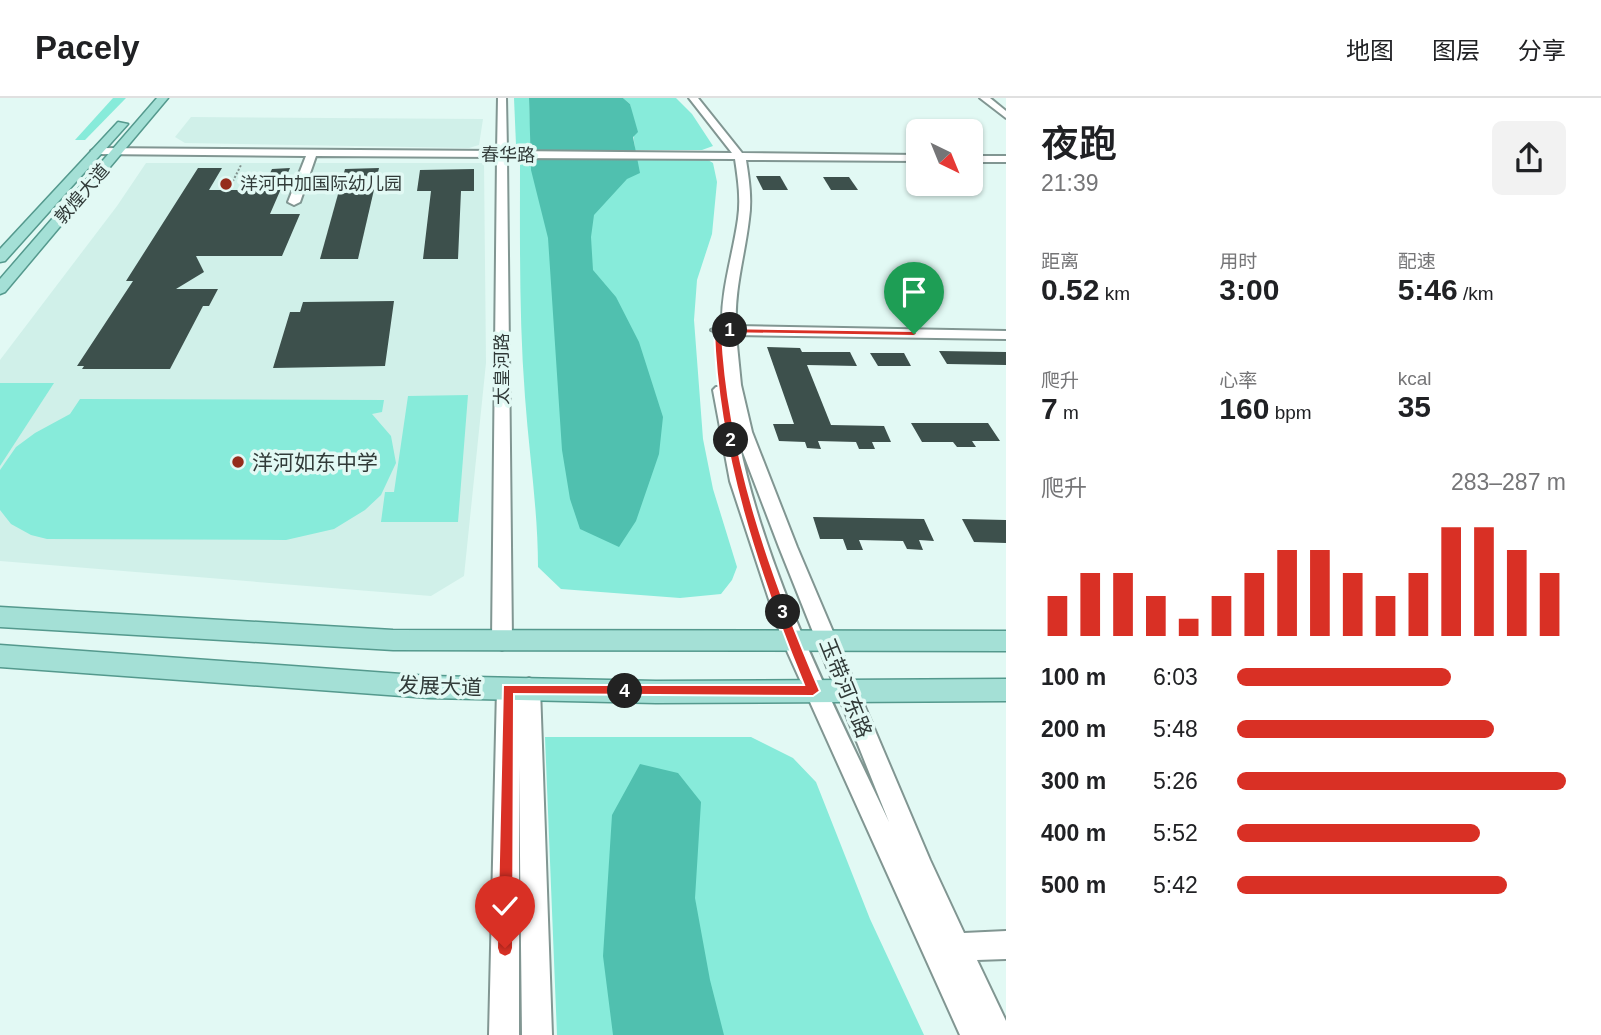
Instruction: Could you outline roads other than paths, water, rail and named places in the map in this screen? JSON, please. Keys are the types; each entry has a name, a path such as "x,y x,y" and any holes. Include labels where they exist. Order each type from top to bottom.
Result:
{"main road":[{"name":"敦煌大道","path":"0,289 163,98"},
{"name":"敦煌大道","path":"0,258 129,116"},
{"path":"0,617 393,640 1006,641"},
{"name":"发展大道","path":"0,656 429,687 656,692 1006,690"}],"street":[{"name":"太皇河路","path":"502,98 502,641"},
{"name":"玉带河东路","path":"688,98 736,157 736,188 728,260 717,310 744,432 847,691 945,947 975,1035"},
{"path":"694,98 736,157"},
{"path":"984,98 1006,115"},
{"name":"春华路","path":"96,152 906,158"},
{"path":"294,202 312,153"},
{"path":"984,159 1006,159"},
{"name":"玉带河东路","path":"723,330 720,382 739,481 793,642 813,691 945,947 997,1035"},
{"path":"723,330 1006,335"},
{"path":"504,1035 518,689"},
{"path":"518,689 537,1035"},
{"path":"945,947 1006,945"}],"place":[{"name":"洋河中加国际幼儿园","path":"226,184"},
{"name":"洋河如东中学","path":"238,462"}]}
